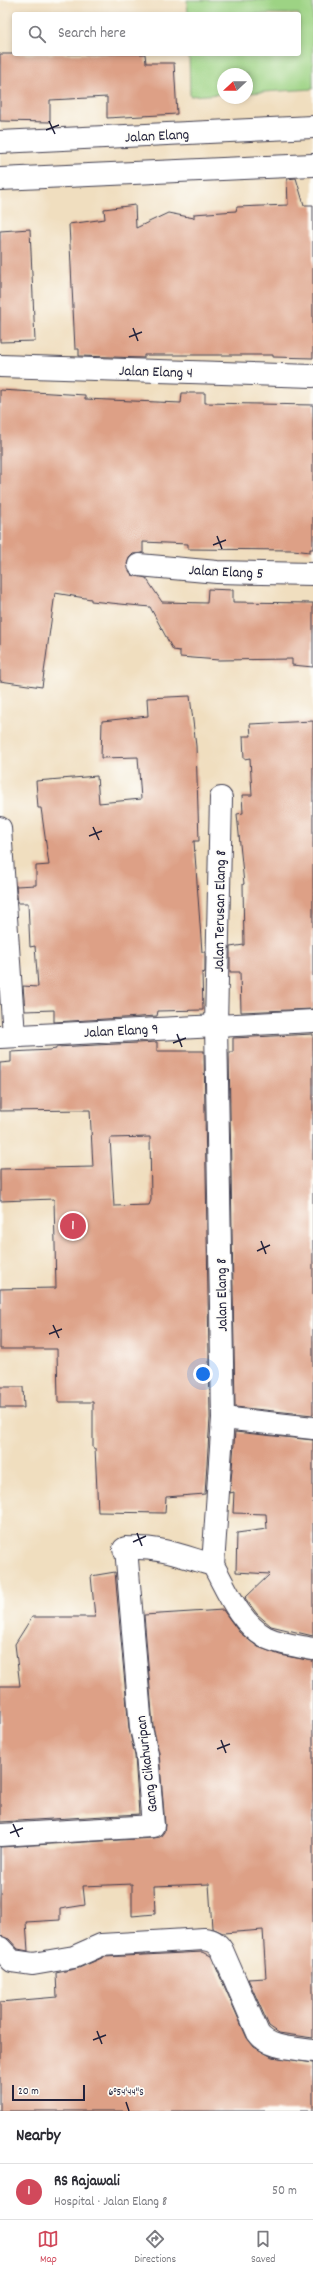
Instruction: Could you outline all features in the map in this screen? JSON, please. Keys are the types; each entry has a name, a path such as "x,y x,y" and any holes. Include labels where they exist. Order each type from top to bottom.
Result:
{"street":[{"name":"Jalan Elang","path":"0,142 313,127"},
{"path":"0,178 313,165"},
{"name":"Jalan Elang 4","path":"0,366 313,376"},
{"name":"Jalan Elang 5","path":"139,565 217,572 313,574"},
{"name":"Jalan Terusan Elang 8","path":"216,1025 220,798"},
{"path":"0,828 7,1037"},
{"name":"Jalan Elang 9","path":"7,1037 313,1021"},
{"name":"Jalan Elang 8","path":"213,1566 222,1418 216,1025"},
{"path":"222,1418 313,1428"},
{"name":"Gang Cikahuripan","path":"0,1835 153,1826 147,1754 141,1728 125,1549 147,1548 162,1550 213,1566"},
{"path":"213,1566 237,1609 252,1627 266,1637 313,1649"},
{"path":"0,1948 12,1961 33,1964 74,1957 101,1945 204,1939 212,1940 219,1944 258,2033 263,2040 270,2043 313,2051"}],"green space":[{"path":"187,0 313,0 313,89 253,93 253,68 217,68 217,94 190,96 189,56 301,56 301,12 188,12"}],"building":[{"path":"0,54 12,54 12,56 145,56 146,63 174,63 177,114 107,118 107,97 50,100 50,122 0,121"},
{"path":"296,178 304,205 313,205 313,358 273,357 273,355 144,355 144,358 79,356 79,349 75,349 69,224 105,219 104,209 135,205 136,228 168,213 194,218 194,214 236,211 237,207 288,205 287,179"},
{"path":"30,229 35,341 0,342 0,231"},
{"path":"0,390 85,395 85,399 181,403 182,393 205,393 205,403 313,405 313,549 310,549 310,552 293,550 188,549 188,544 143,542 143,553 133,554 129,558 127,564 132,575 146,578 162,602 207,603 208,589 233,590 233,602 313,603 313,667 292,665 292,659 219,660 180,657 180,651 173,650 150,607 91,601 91,599 55,593 42,687 0,681"},
{"path":"190,696 196,746 199,841 194,841 202,952 205,952 205,972 202,973 203,1010 158,1011 157,1016 54,1022 54,1010 25,1011 23,986 38,987 35,946 30,947 28,903 18,903 16,886 36,885 36,866 49,865 41,808 38,808 36,781 97,776 99,803 141,799 138,757 101,758 102,721 148,716 147,698"},
{"path":"313,721 313,1009 241,1012 240,972 230,972 230,947 244,945 244,884 237,814 243,813 242,795 252,795 250,758 244,759 243,736 251,736 250,724"},
{"path":"313,1034 313,1415 235,1407 229,1052 233,1052 233,1038"},
{"path":"157,1042 157,1051 204,1051 210,1418 205,1494 166,1497 165,1513 98,1512 95,1448 93,1448 93,1402 58,1402 57,1349 0,1349 0,1289 56,1288 54,1199 0,1201 0,1169 93,1167 90,1110 0,1111 0,1063 11,1062 11,1052 50,1050 56,1049 56,1047","holes":["150,1137 151,1200 149,1205 114,1206 110,1138"]},
{"path":"0,1387 23,1387 24,1408 0,1408"},
{"path":"235,1432 313,1440 313,1636 271,1626 257,1614 245,1598 270,1574 236,1572 237,1533 267,1529 266,1514 233,1513 234,1492 230,1493"},
{"path":"115,1572 129,1729 135,1756 139,1814 0,1822 0,1686 20,1686 15,1644 32,1617 95,1617 91,1576"},
{"path":"223,1610 239,1632 258,1647 280,1655 313,1661 313,2038 279,2033 269,2026 248,1979 266,1978 263,1930 223,1933 212,1928 209,1884 154,1886 155,1914 132,1916 132,1884 83,1886 85,1905 60,1909 60,1920 26,1922 28,1951 18,1949 9,1939 0,1936 0,1847 154,1838 160,1837 164,1832 165,1825 159,1753 153,1726 144,1615"},
{"path":"203,1952 211,1956 247,2038 254,2047 272,2057 313,2063 313,2111 0,2111 0,2002 57,1997 56,1973 79,1968 104,1957"}],"place":[{"name":"RS Rajawali","path":"73,1226"}]}
